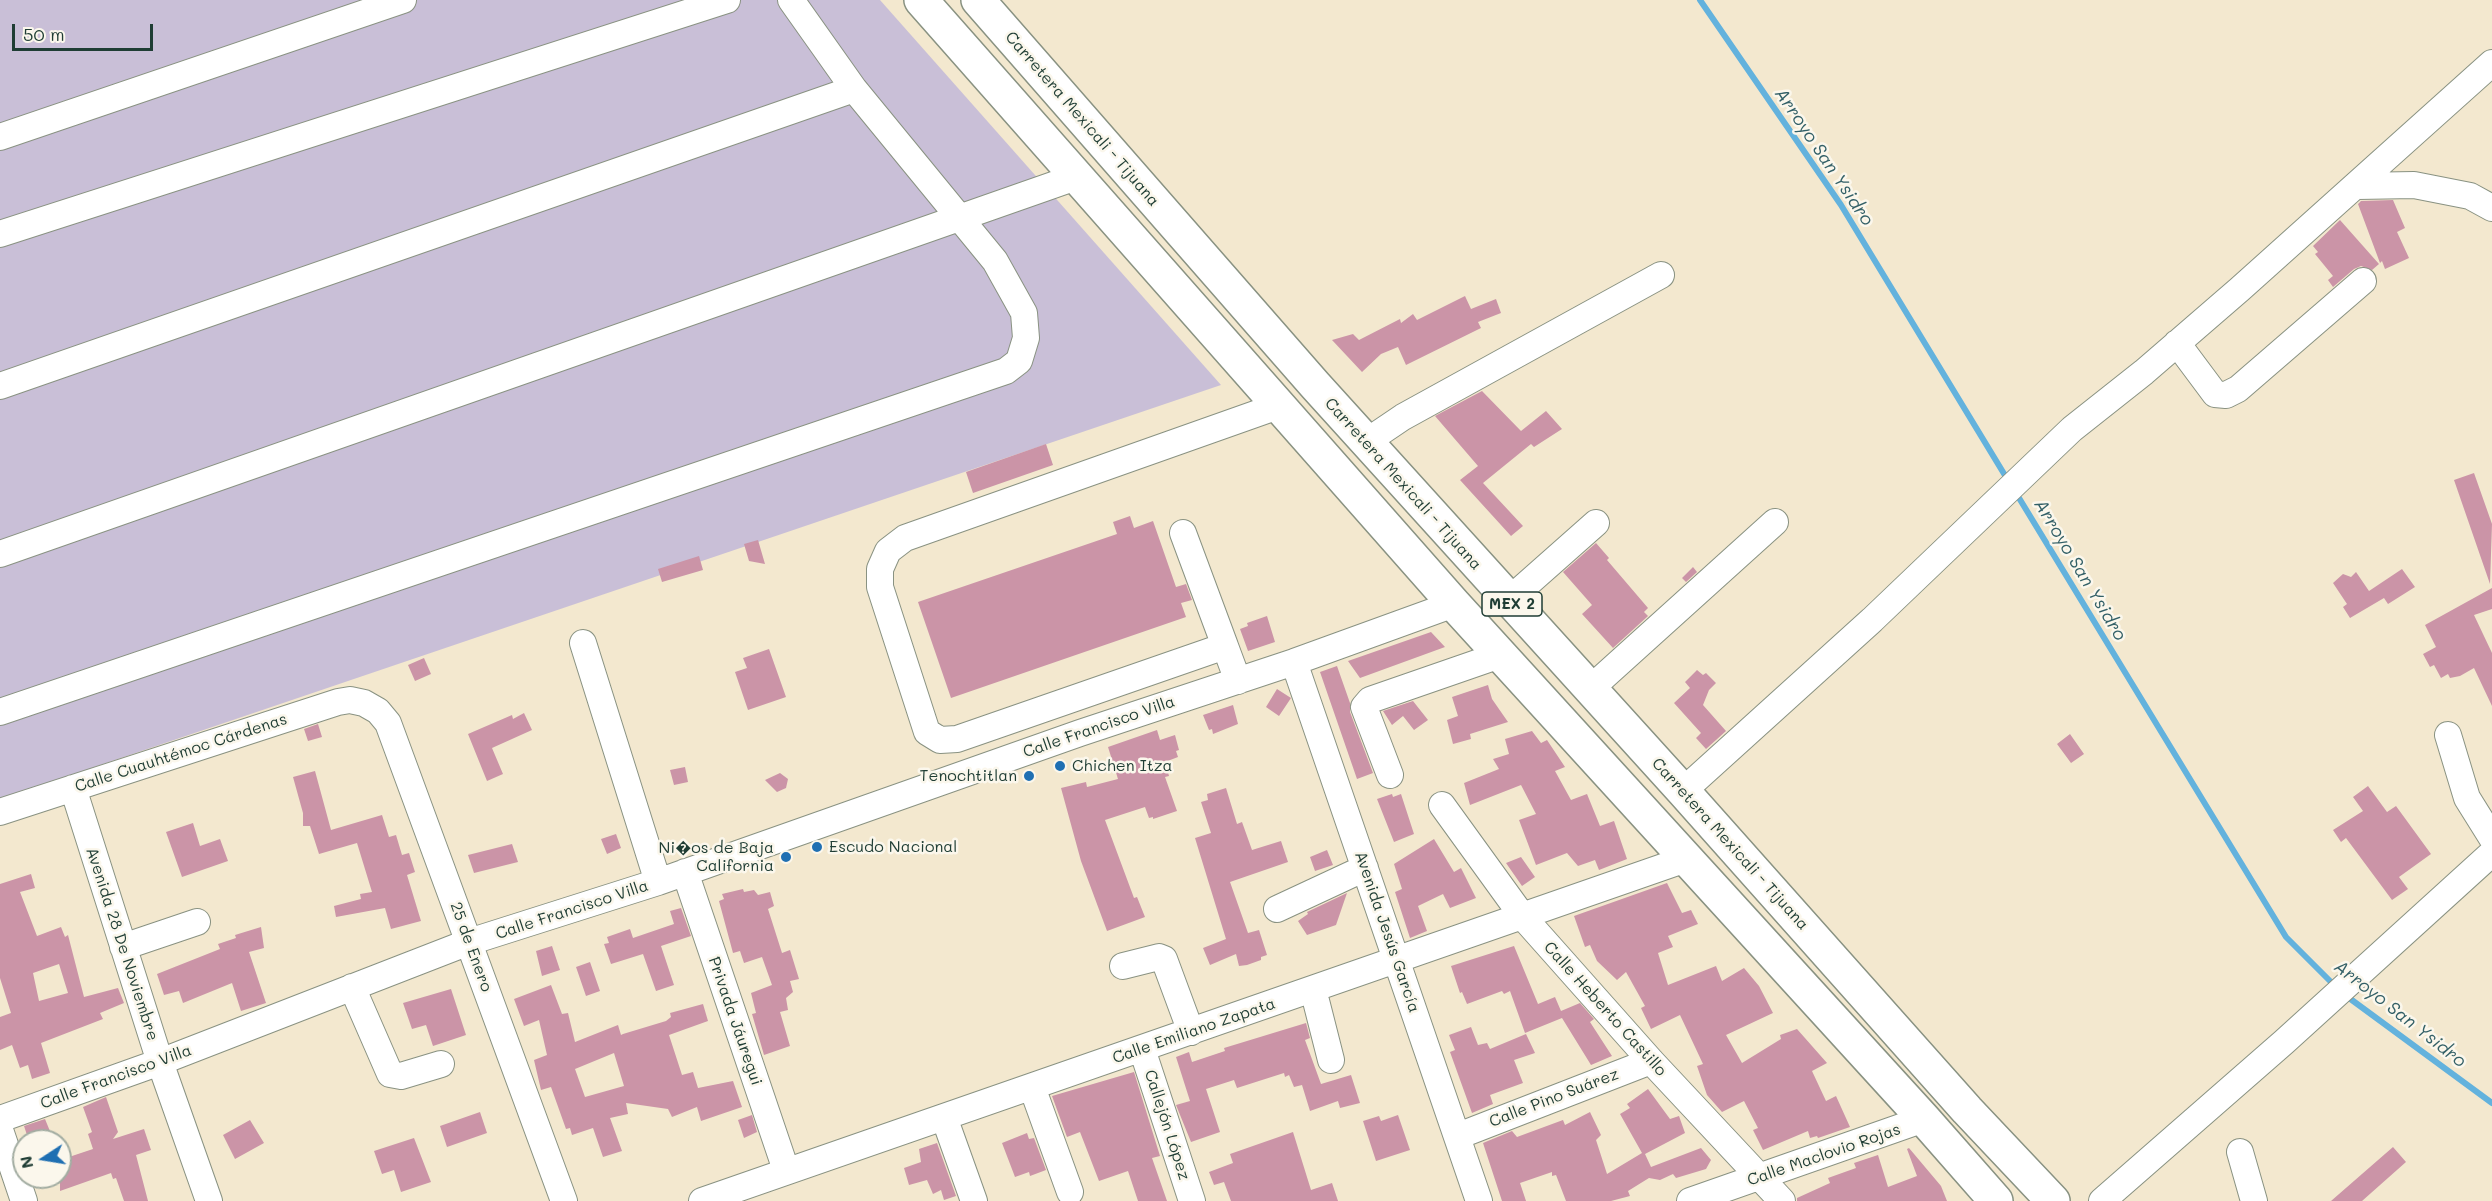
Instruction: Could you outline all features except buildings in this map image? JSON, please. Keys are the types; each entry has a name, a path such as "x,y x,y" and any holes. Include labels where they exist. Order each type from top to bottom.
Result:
{"main road":[{"name":"MEX 2","path":"921,0 1454,604 1924,1119 1996,1201"},
{"name":"Carretera Mexicali - Tijuana","path":"978,0 1366,442 1683,791 1966,1110 2053,1201"}],"street":[{"path":"0,137 403,0"},
{"path":"0,234 727,0"},
{"path":"0,712 1006,371 1018,361 1026,338 1024,313 995,261 854,89 791,0"},
{"path":"1683,791 1872,620 2072,429 2177,343 2492,63"},
{"path":"0,386 854,89"},
{"path":"0,554 1076,177"},
{"path":"2356,186 2414,186 2470,196 2492,208"},
{"path":"1366,442 1403,417 1661,275"},
{"path":"2177,343 2215,394 2226,395 2238,388 2363,281"},
{"path":"1225,646 957,739 940,740 927,732 880,587 880,569 888,551 905,538 1278,406"},
{"path":"1590,689 1775,522"},
{"path":"1509,600 1596,523"},
{"path":"1184,533 1238,681"},
{"name":"Calle Francisco Villa","path":"0,1119 160,1062 469,942 658,882 1080,733 1294,662 1454,604"},
{"path":"583,643 658,882"},
{"path":"1390,775 1364,707 1370,700 1500,655"},
{"name":"Avenida Jesús García","path":"1294,662 1479,1201"},
{"name":"Calle Cuauhtémoc Cárdenas","path":"0,812 338,702 350,700 364,703"},
{"name":"25 de Enero","path":"364,703 378,711 388,723 564,1201"},
{"path":"2448,735 2467,798 2492,838"},
{"name":"Avenida 28 De Noviembre","path":"73,788 160,1062 209,1201"},
{"name":"Calle Heberto Castillo","path":"1442,805 1523,916 1651,1061 1782,1201"},
{"path":"2102,1201 2284,1042 2492,854"},
{"name":"Calle Emiliano Zapata","path":"702,1201 786,1170 1142,1050 1686,859"},
{"path":"1277,909 1365,868"},
{"name":"Privada Jáuregui","path":"685,872 786,1170"},
{"path":"123,947 197,922"},
{"path":"1123,966 1159,957 1164,959 1191,1032"},
{"path":"352,987 390,1074 401,1076 441,1064"},
{"path":"1313,989 1331,1060"},
{"name":"Callejón López","path":"1142,1050 1192,1201"},
{"name":"Calle Pino Suárez","path":"1458,1136 1651,1061"},
{"path":"1032,1087 1070,1192"},
{"path":"944,1116 974,1201"},
{"name":"Calle Maclovio Rojas","path":"1690,1201 1924,1119"},
{"path":"0,1130 24,1201"},
{"path":"2240,1152 2254,1201"}],"shaded area":[{"path":"0,0 880,0 1221,385 0,799"}],"waterway":[{"name":"Arroyo San Ysidro","path":"1700,0 1841,205 2009,482"},
{"name":"Arroyo San Ysidro","path":"2016,493 2286,937 2335,986"},
{"name":"Arroyo San Ysidro","path":"2345,995 2492,1103"}],"place":[{"name":"Chichen Itza","path":"1060,766"},
{"name":"Tenochtitlan","path":"1029,776"},
{"name":"Escudo Nacional","path":"817,847"},
{"name":"Ni�os de Baja California","path":"786,857"}]}
